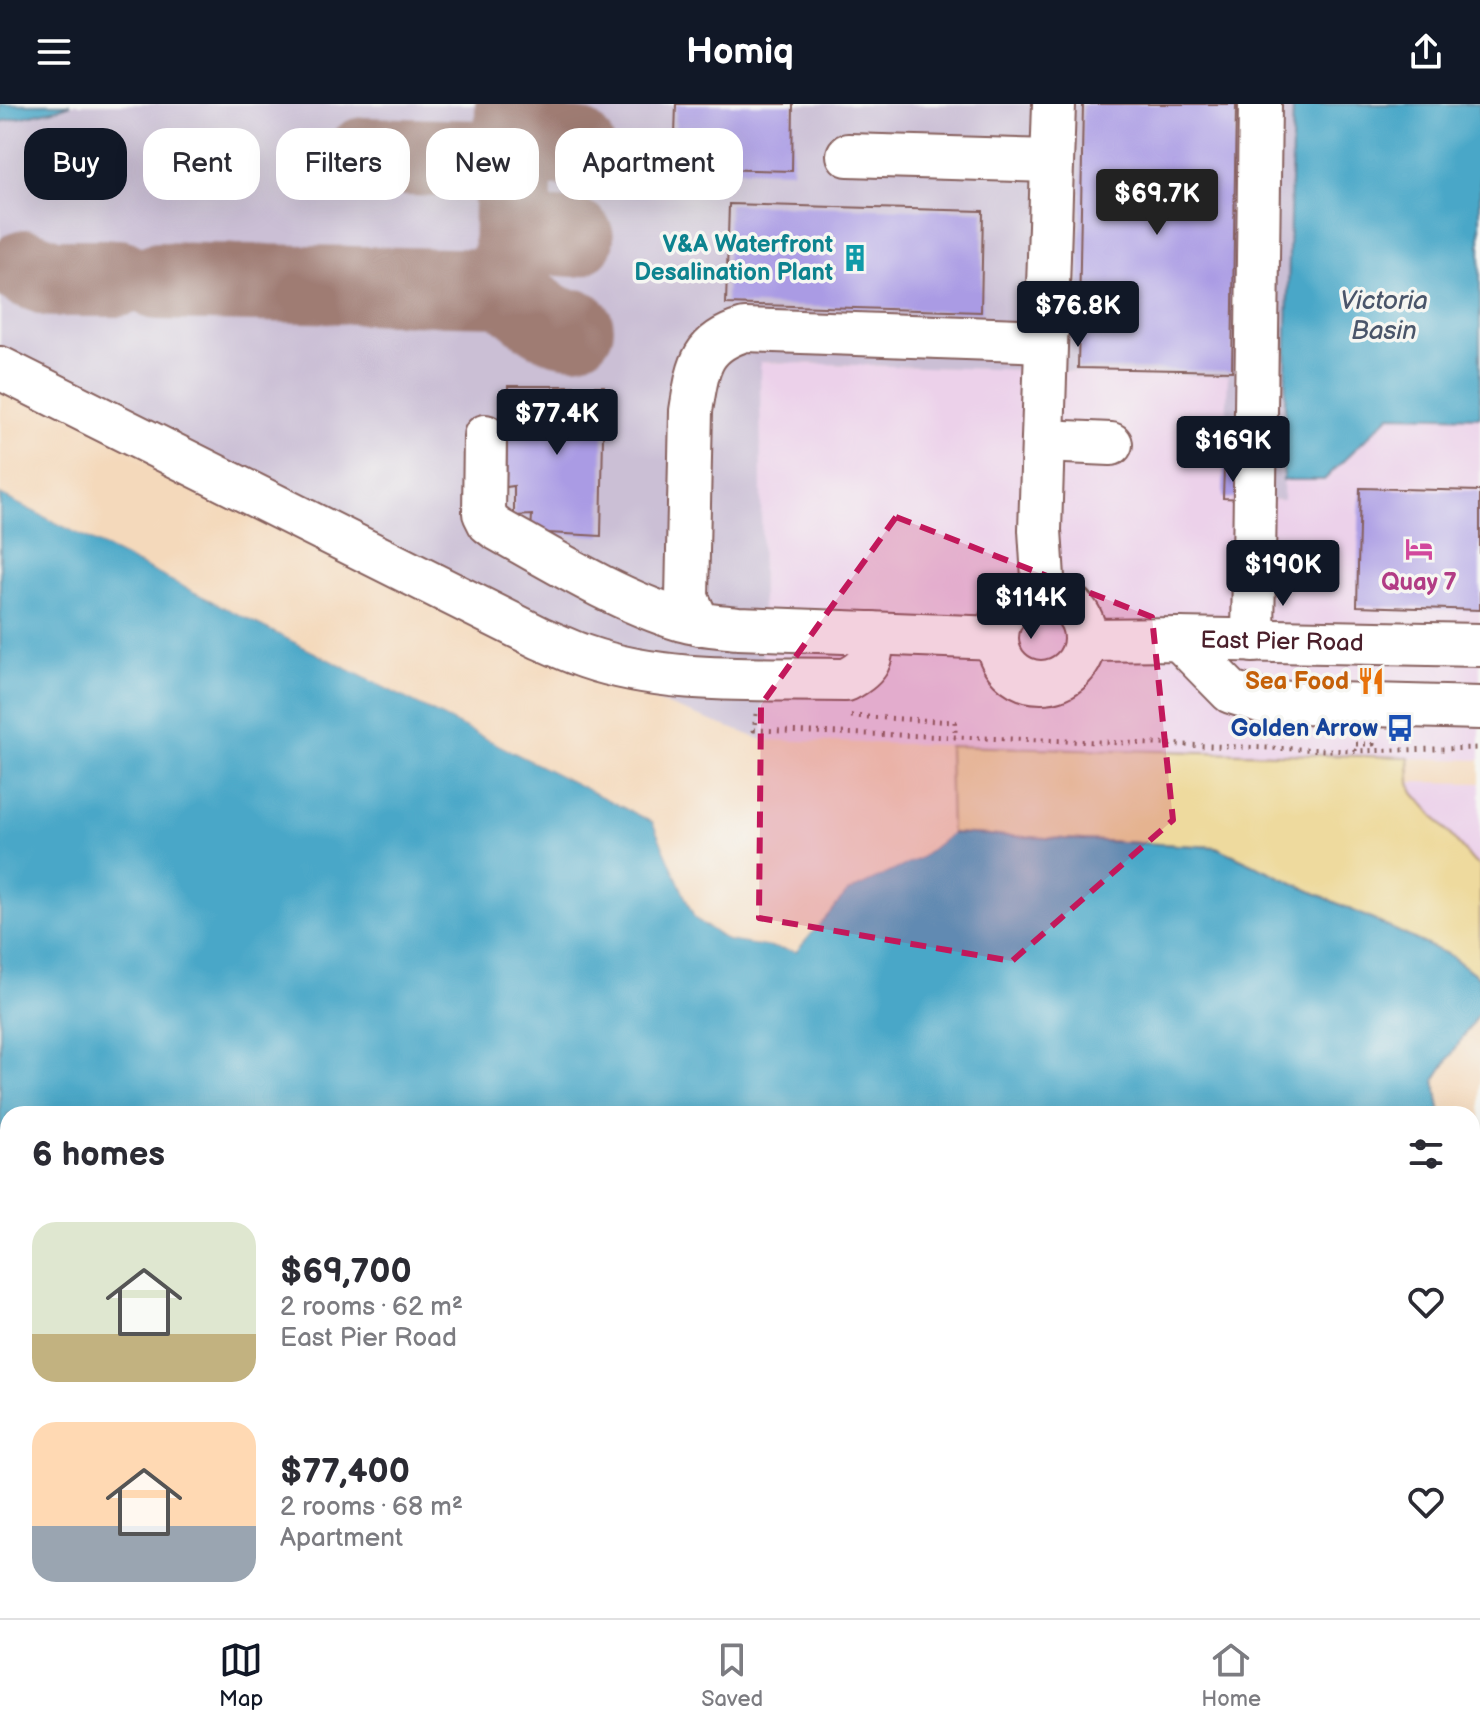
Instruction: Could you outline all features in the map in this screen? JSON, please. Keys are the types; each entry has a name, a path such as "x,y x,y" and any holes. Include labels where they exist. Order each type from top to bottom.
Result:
{"street":[{"path":"1044,594 1040,530 1054,104"},
{"path":"1253,641 1260,104"},
{"path":"848,155 1051,161"},
{"path":"699,624 687,598 691,411 700,370 711,347 719,340 745,330 1045,341"},
{"path":"0,368 512,624 587,658 640,671 693,677 846,680 861,672 872,658 872,633"},
{"path":"485,436 484,513 489,523 561,565 657,611 699,624 738,628 997,638"},
{"path":"1043,449 1111,452"},
{"path":"1044,594 1069,604 1078,614 1086,640 1074,668 1062,678 1048,683 1032,682 1018,676 1007,666 999,652 997,638 999,623 1016,601 1030,595 1044,594"},
{"path":"1179,639 1231,692 1263,702 1480,708"},
{"name":"East Pier Road","path":"1086,640 1480,645"}],"path":[{"path":"757,710 754,730 1355,751 1480,748"},
{"path":"848,716 955,722 955,738"},
{"path":"1355,751 1355,744 1373,744"}],"highlighted area":[{"path":"896,517 1152,617 1173,820 1012,961 759,918 761,705"}],"shaded area":[{"path":"71,104 1293,104 1283,500 1223,498 1228,376 760,362 763,740 646,697 519,637 0,362 0,122"},
{"path":"759,362 1229,376 1224,498 1282,500 1283,480 1325,480 1390,415 1480,417 1480,760 763,740"},
{"path":"1410,783 1480,783 1480,866 1414,793"}],"sand":[{"path":"949,746 1409,757 1410,783 1414,793 1480,866 1480,978 1451,956 1216,847 951,833"}],"water":[{"path":"0,104 71,104 0,122"},
{"name":"Victoria Basin","path":"1293,104 1480,104 1480,417 1390,415 1324,480 1283,480"},
{"path":"0,494 653,822 695,918 727,940 796,951 847,892 921,857 951,833 1216,847 1451,956 1480,978 1480,1011 1435,1080 1440,1106 0,1106"}],"pier":[{"path":"0,490 655,818 698,916 728,937 795,947 844,888 918,854 951,829 951,833 921,857 847,892 796,951 727,940 695,918 653,822 0,494"}],"building":[{"path":"676,104 793,104 792,171 743,170 743,128 675,128"},
{"path":"1083,104 1236,104 1232,371 1078,368"},
{"name":"V&A Waterfront Desalination Plant","path":"729,204 983,211 981,312 726,304"},
{"path":"508,386 604,386 601,536 531,532 532,515 514,516 514,486 506,487"},
{"path":"1224,469 1243,469 1243,499 1223,498"},
{"name":"Quay 7","path":"1360,488 1480,491 1480,610 1357,606"}],"taxiway":[{"path":"158,281 508,286 512,281 514,104"},
{"path":"539,148 555,147"},
{"path":"410,157 426,158"},
{"path":"513,261 518,251 530,240 575,238"},
{"path":"26,268 52,278 119,278"},
{"path":"502,288 554,324 575,328"}],"place":[{"name":"V&A Waterfront Desalination Plant","path":"855,258"},
{"name":"Quay 7","path":"1419,549"},
{"name":"Sea Food","path":"1371,681"},
{"name":"Golden Arrow","path":"1400,728"}]}
